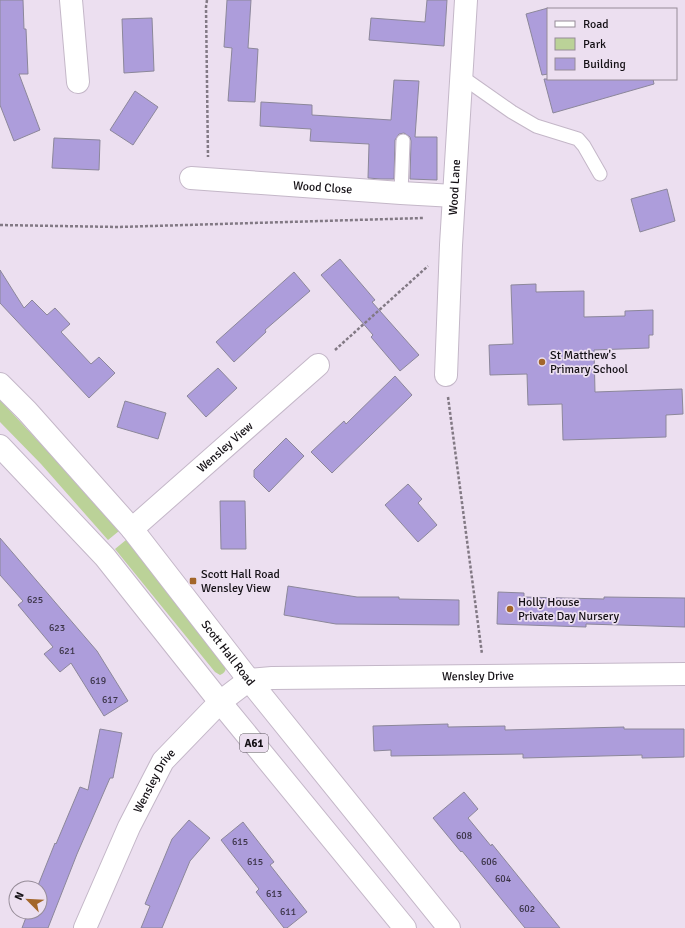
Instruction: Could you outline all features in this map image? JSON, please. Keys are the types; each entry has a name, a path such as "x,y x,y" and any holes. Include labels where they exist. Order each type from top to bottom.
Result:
{"main road":[{"path":"71,0 78,82"},
{"name":"Wood Lane","path":"446,375 452,218 466,0"},
{"name":"Wood Close","path":"199,179 454,196"},
{"name":"Wensley View","path":"132,529 318,365"},
{"name":"Scott Hall Road","path":"0,384 27,411 132,529 249,680 449,928"},
{"name":"A61","path":"0,446 104,556 220,702 405,928"},
{"name":"Wensley Drive","path":"85,928 128,827 163,761 220,702 249,680 272,678 685,674"},
{"path":"267,702 272,678"}],"lane":[{"path":"462,77 512,112 536,126 578,139 587,150 600,174"},
{"path":"401,193 403,141"}],"path":[{"path":"199,179 206,15 208,0"},
{"path":"0,225 118,227 452,218"},
{"path":"318,365 451,245"},
{"path":"446,375 485,677"}],"green space":[{"path":"0,400 119,531 108,540 41,464 0,422"},
{"path":"126,540 225,664 226,670 223,673 220,675 215,672 115,549"}],"building":[{"path":"0,0 23,0 28,74 19,74 40,130 14,141 0,105"},
{"path":"227,0 251,0 248,48 258,49 255,102 228,101 232,48 224,47"},
{"path":"427,0 447,0 444,46 369,40 371,18 425,22"},
{"path":"547,8 547,74 542,75 526,14"},
{"path":"152,18 154,71 124,73 122,19"},
{"path":"544,79 653,80 654,84 553,113"},
{"path":"394,80 419,81 415,137 437,137 437,180 410,179 411,141 410,137 404,133 399,134 395,140 394,179 381,179 368,178 369,144 310,141 311,129 260,126 261,102 312,105 312,115 391,120"},
{"path":"135,91 158,107 133,145 110,130"},
{"path":"54,138 100,140 99,170 52,168"},
{"path":"667,189 675,221 640,232 631,199"},
{"path":"340,259 375,300 372,302 419,355 400,371 371,337 373,335 321,275"},
{"path":"0,270 24,308 32,300 47,315 55,308 70,324 61,332 91,364 99,357 115,373 89,398 0,303"},
{"path":"294,272 310,291 265,330 266,332 234,362 216,342"},
{"name":"St Matthew's Primary School","path":"536,284 536,292 584,291 584,317 625,316 625,311 653,310 653,335 649,335 649,348 594,350 595,392 682,389 683,414 666,415 666,437 563,440 562,404 528,405 527,374 490,375 489,345 513,344 511,285"},
{"path":"218,368 237,388 206,417 187,396"},
{"path":"395,376 412,395 332,473 311,452 344,421 346,424"},
{"path":"125,401 166,413 158,439 117,427"},
{"path":"286,438 304,456 269,492 254,477 254,470"},
{"path":"408,484 422,499 418,503 437,525 418,542 385,505"},
{"path":"220,501 245,501 246,549 221,549"},
{"path":"0,538 97,651 128,701 104,716 71,663 60,672 44,654 53,647 18,605 23,601 0,575"},
{"path":"288,586 357,597 399,597 399,599 459,600 459,625 336,624 284,615"},
{"path":"498,592 524,593 524,597 604,599 604,597 685,598 685,627 586,624 586,627 497,624"},
{"path":"448,724 448,727 505,726 505,730 624,727 624,729 684,729 684,757 642,758 642,755 523,758 523,754 391,756 391,750 374,751 373,726"},
{"path":"100,729 122,733 113,778 110,778 77,854 48,928 22,928 25,920 48,920 48,880 40,880 80,787 88,790"},
{"path":"464,792 478,809 468,818 491,846 492,844 560,928 525,928 433,818"},
{"path":"189,820 210,838 190,861 162,928 141,928 150,906 145,904 172,839"},
{"path":"243,822 274,862 270,865 307,912 287,928 284,928 256,892 259,889 221,840"}],"place":[{"name":"St Matthew's Primary School","path":"542,362"},
{"name":"Scott Hall Road Wensley View","path":"193,581"},
{"name":"Holly House Private Day Nursery","path":"510,609"}]}
